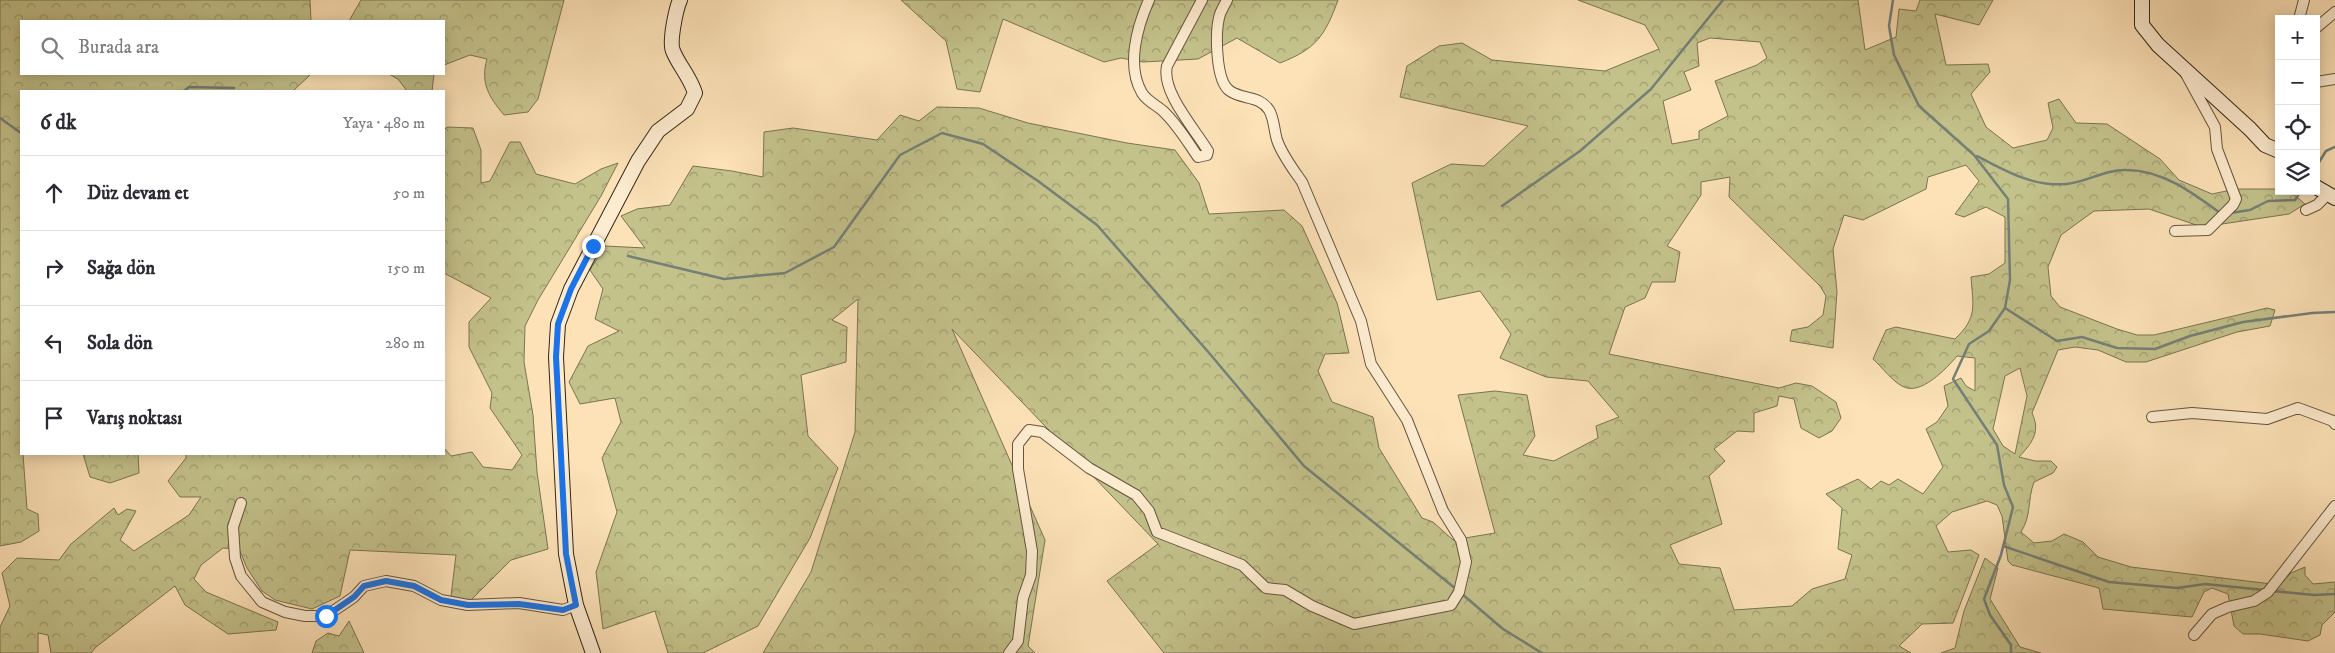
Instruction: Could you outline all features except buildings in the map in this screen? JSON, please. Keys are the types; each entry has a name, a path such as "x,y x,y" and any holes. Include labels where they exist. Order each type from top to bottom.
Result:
{"main road":[{"path":"593,653 576,605 566,554 556,357 558,324 571,289 638,161 658,131 687,109 695,93 689,77 672,49 676,9 680,0"},
{"path":"2142,0 2142,25 2158,45 2250,128 2265,145 2277,150"}],"street":[{"path":"1149,0 1135,40 1135,60 1139,85 1143,94 1183,134 1198,157 1208,156 1208,150 1170,92 1165,76 1167,66 1202,0"},
{"path":"1009,653 1018,641 1023,598 1031,575 1032,551 1018,469 1018,444 1028,430 1042,432 1089,468 1136,495 1149,511 1157,532 1242,565 1266,588 1285,590 1312,606 1354,624 1451,605 1459,592 1466,562 1461,540 1443,511 1406,420 1371,364 1361,321 1302,182 1289,163 1278,141 1270,112 1263,103 1255,98 1242,98 1227,90 1220,75 1218,29 1220,13 1227,0"},
{"path":"2300,15 2304,0"},
{"path":"2320,25 2335,12"},
{"path":"2175,231 2208,230 2233,206 2236,198 2217,149 2215,127 2180,65"},
{"path":"2320,81 2335,79"},
{"path":"2306,210 2317,205 2326,193"},
{"path":"2152,417 2192,413 2267,419 2298,408 2332,421 2335,424"},
{"path":"241,503 233,527 235,558 242,576 262,602 285,612 305,616 326,616 354,597 364,586 386,581 414,586 441,600 468,605 519,604 563,610 576,605"},
{"path":"2194,635 2212,614 2228,607 2254,600 2268,592 2335,506"}],"green space":[{"path":"0,0 310,0 311,20 20,20 20,75 310,75 294,90 20,90 20,455 23,455 27,509 38,514 39,531 21,542 0,546"},
{"path":"361,0 564,0 538,99 528,112 504,115 490,96 485,83 487,59 470,55 445,65 445,20 350,20"},
{"path":"901,0 1338,0 1329,23 1318,40 1302,52 1280,63 1237,38 1198,59 1143,62 1121,58 1104,62 1003,19 980,92 957,89 946,41"},
{"path":"1578,0 1858,0 1865,50 1896,37 1899,9 1916,11 1920,0 1993,0 1979,25 1935,14 1946,65 1988,64 1990,72 1971,94 1986,127 2013,148 2047,140 2053,128 2048,103 2059,99 2076,123 2107,124 2160,159 2179,180 2212,194 2236,189 2275,189 2275,195 2294,195 2305,204 2289,214 2202,227 2149,209 2094,211 2061,235 2048,267 2051,296 2060,307 2117,329 2137,335 2154,335 2267,308 2275,310 2270,326 2237,332 2146,362 2126,362 2098,350 2075,347 2058,350 2032,413 2036,426 2034,437 2019,457 2035,461 2051,461 2057,467 2053,473 2034,482 2027,519 2021,532 2034,543 2052,541 2064,534 2083,542 2098,557 2131,567 2280,585 2291,573 2305,567 2305,575 2313,584 2335,582 2335,612 2322,625 2320,635 2308,641 2260,634 2243,634 2234,626 2228,594 2212,588 2204,592 2192,617 2103,609 2099,588 2012,565 2008,561 2002,516 1997,505 1987,501 1952,512 1936,526 1948,552 1971,550 1979,555 1953,623 1922,624 1899,646 1911,653 1164,653 1107,581 1158,544 952,329 1045,540 1028,646 1035,653 763,653 811,572 855,432 858,299 832,320 847,327 846,362 801,375 808,436 838,468 810,538 758,626 703,653 668,653 655,611 603,629 596,572 617,512 602,458 621,422 615,398 580,404 569,382 588,346 619,331 595,319 603,289 590,270 605,246 645,248 621,216 637,209 670,205 693,166 763,177 764,132 793,128 877,140 900,115 919,121 937,107 979,108 1028,123 1127,143 1175,150 1199,183 1209,214 1284,210 1302,226 1337,303 1349,353 1325,354 1318,371 1332,402 1373,417 1379,448 1422,518 1433,522 1453,540 1495,533 1458,395 1495,391 1527,395 1535,436 1523,455 1554,461 1598,438 1596,426 1619,417 1588,381 1546,377 1500,358 1511,334 1480,291 1437,300 1412,183 1451,164 1484,166 1528,126 1400,97 1407,66 1439,46 1462,43 1492,60 1605,71 1659,49 1645,25","holes":["1710,38 1760,42 1767,58 1757,65 1715,81 1728,116 1699,131 1699,139 1672,144 1663,101 1691,90 1684,72 1699,66 1697,43","1966,165 1979,181 1955,214 1964,217 1986,207 2005,217 2005,263 1989,274 1971,277 1973,296 1971,317 1955,339 1896,327 1886,330 1873,359 1902,386 1917,388 1925,385 1940,374 1957,356 1975,358 1975,391 1966,386 1961,378 1944,386 1948,406 1937,422 1926,429 1943,467 1923,494 1898,479 1889,485 1881,481 1871,489 1858,479 1826,494 1842,508 1838,549 1852,555 1845,579 1812,589 1792,606 1734,610 1720,568 1679,564 1670,545 1722,524 1709,476 1725,461 1714,449 1737,431 1754,432 1754,413 1777,406 1779,396 1794,399 1801,428 1819,438 1832,431 1841,418 1836,402 1812,386 1796,383 1779,388 1609,354 1625,307 1645,298 1652,282 1675,282 1680,252 1667,246 1701,195 1701,182 1730,177 1729,197 1820,286 1826,296 1823,315 1808,327 1792,330 1790,341 1833,348 1837,292 1833,249 1844,215 1863,220 1926,189 1928,177","2020,368 2027,396 2015,454 2003,446 1993,429 2005,376"]},
{"path":"391,75 434,75 432,90 406,90 398,79"},
{"path":"447,127 473,128 481,150 481,183 490,181 510,142 520,142 536,174 575,184 601,169 618,163 601,196 538,300 525,326 524,362 533,415 537,472 548,549 511,560 469,602 451,596 456,555 350,550 340,596 312,609 275,600 262,591 247,568 239,549 223,548 201,565 194,579 206,592 278,622 276,630 228,634 185,605 175,586 96,647 91,653 51,653 48,635 38,633 38,653 0,653 0,627 10,606 2,573 17,558 59,560 71,544 114,508 118,515 127,509 136,511 120,540 134,551 189,515 201,497 180,497 168,481 186,458 186,455 445,455 445,449 451,456 472,452 483,467 512,470 522,455 490,408 492,393 469,347 469,322 491,298 445,274 445,129"},
{"path":"83,455 138,455 139,473 110,483 90,477"},
{"path":"1985,558 1998,568 1990,599 2020,647 2041,653 1941,653 1955,648 1964,611"},
{"path":"349,621 364,653 312,653 316,641 328,633 339,636"}],"waterway":[{"path":"1502,206 1580,151 1651,89 1723,0"},
{"path":"1893,0 1889,26 1894,55 1919,106 1974,155 2008,199 2010,280 2005,308 1989,331 1969,344 1953,379 1997,445 2004,485 2013,507 2001,555 1984,599 1990,615 2011,645 2011,653"},
{"path":"185,90 189,87 234,88"},
{"path":"0,118 20,132"},
{"path":"628,256 724,279 785,273 834,247 900,155 942,133 983,144 1038,181 1097,225 1210,354 1304,466 1456,589"},
{"path":"2320,161 2326,151 2335,147"},
{"path":"1977,156 2020,177 2043,183 2067,184 2119,170 2140,171 2165,178 2220,213"},
{"path":"2230,213 2250,210 2268,201 2295,200 2298,195"},
{"path":"2005,308 2057,341 2082,337 2117,348 2155,349 2190,336 2243,322 2335,312"},
{"path":"2003,546 2109,582 2177,588 2205,584 2264,590"},
{"path":"2272,591 2314,595 2335,594"},
{"path":"1462,594 1503,629 1542,653"}],"route":[{"path":"326,616 354,597 364,586 386,581 414,586 441,600 468,605 519,604 563,610 576,605 566,554 558,430 556,357 558,324 571,289 593,246"}]}
